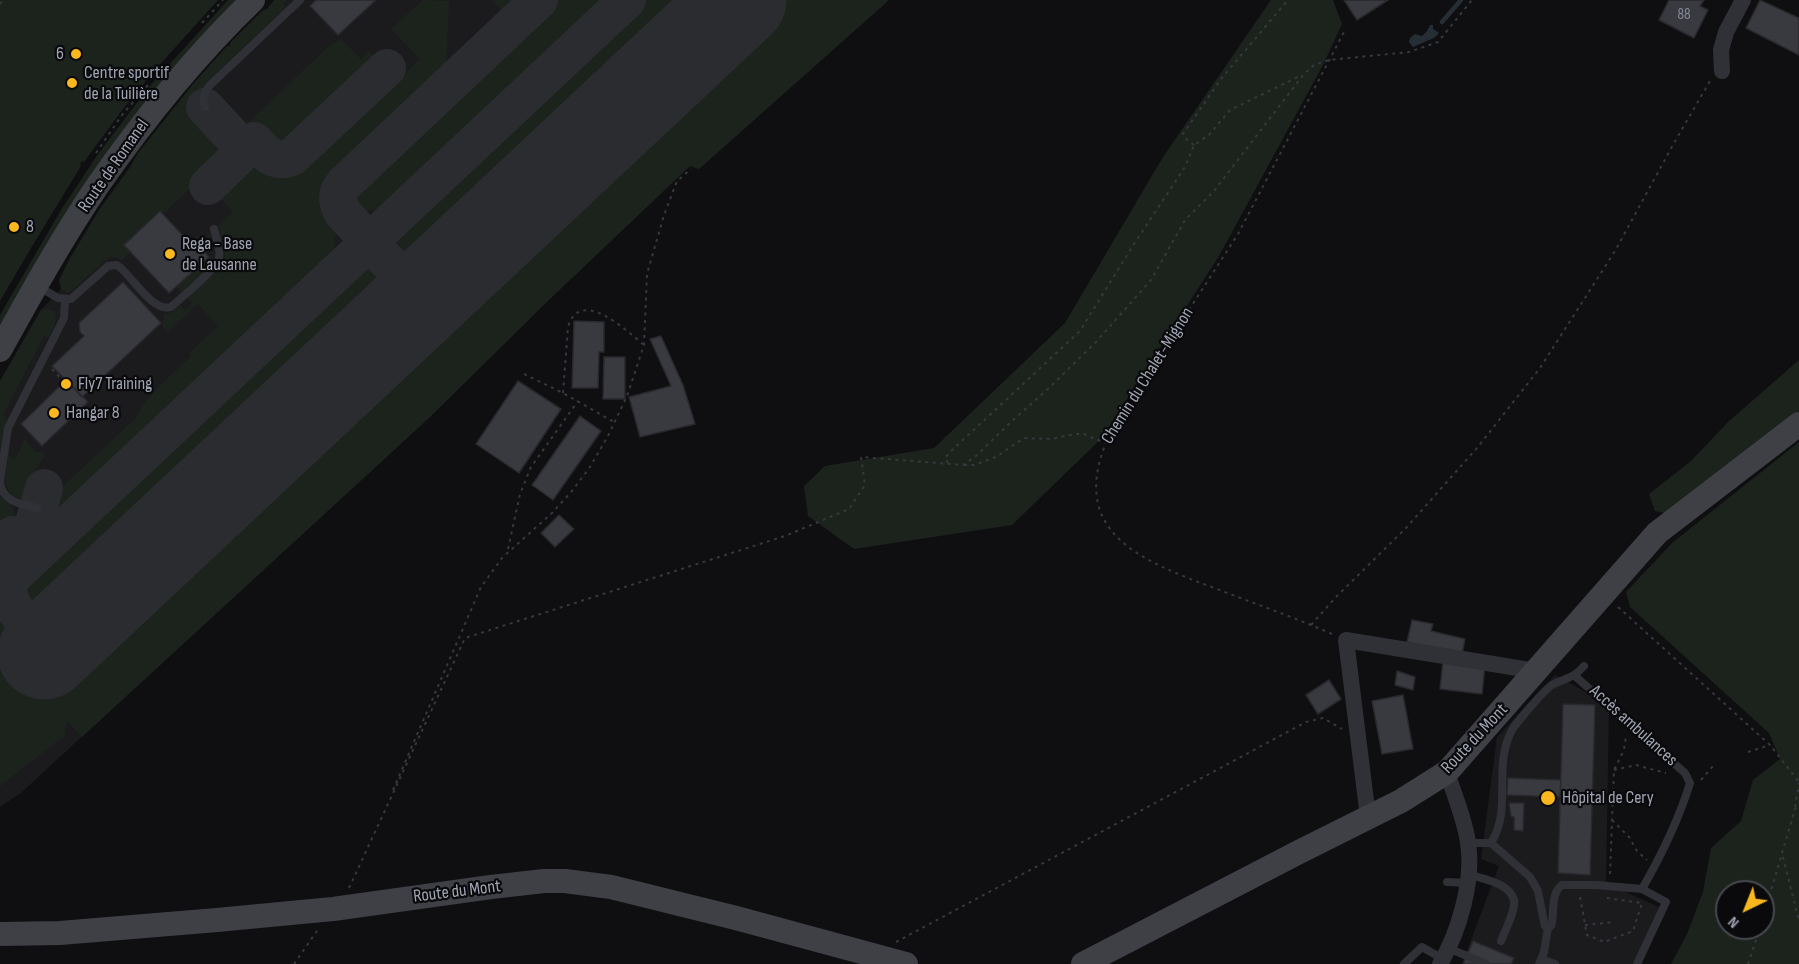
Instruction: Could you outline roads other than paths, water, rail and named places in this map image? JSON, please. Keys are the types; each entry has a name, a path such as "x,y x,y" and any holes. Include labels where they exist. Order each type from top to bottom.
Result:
{"main road":[{"name":"Route de Romanel","path":"0,350 98,186 156,106 253,0"},
{"name":"Route du Mont","path":"1083,964 1401,801 1447,772 1658,533 1799,424"},
{"name":"Route du Mont","path":"0,934 105,930 340,901 544,881 577,882 611,887 725,915 872,958 906,964"}],"street":[{"path":"1722,71 1721,50 1726,32 1743,0"},
{"path":"1368,817 1346,640 1536,671"},
{"path":"1443,957 1460,918 1469,879 1468,843 1447,772"}],"lane":[{"path":"205,107 204,98 209,86 300,0"},
{"path":"37,285 58,298 70,299 108,266 117,265 157,305 171,307 211,270 218,259 219,248 214,229"},
{"path":"38,508 10,500 3,493 0,482 8,428 64,318 65,299"},
{"path":"1491,843 1500,824 1502,761 1512,729 1550,686 1575,676 1584,666"},
{"name":"Accès ambulances","path":"1575,676 1685,773 1690,783 1686,798 1642,889"},
{"path":"1468,843 1491,843 1530,878 1538,891 1545,926 1548,927"},
{"path":"1447,882 1469,879 1498,884 1507,890 1514,899 1502,941"},
{"path":"1555,964 1540,961 1544,952 1548,927 1552,923 1555,893 1562,885 1576,884 1642,889 1666,902 1636,964"},
{"path":"1404,964 1422,947 1443,957 1486,964"}],"waterway":[{"path":"1442,22 1461,0"}],"place":[{"name":"6","path":"76,54"},
{"name":"Centre sportif de la Tuilière","path":"72,83"},
{"name":"8","path":"14,227"},
{"name":"Rega - Base de Lausanne","path":"170,254"},
{"name":"Fly7 Training","path":"66,384"},
{"name":"Hangar 8","path":"54,413"},
{"name":"Hôpital de Cery","path":"1548,798"}]}
